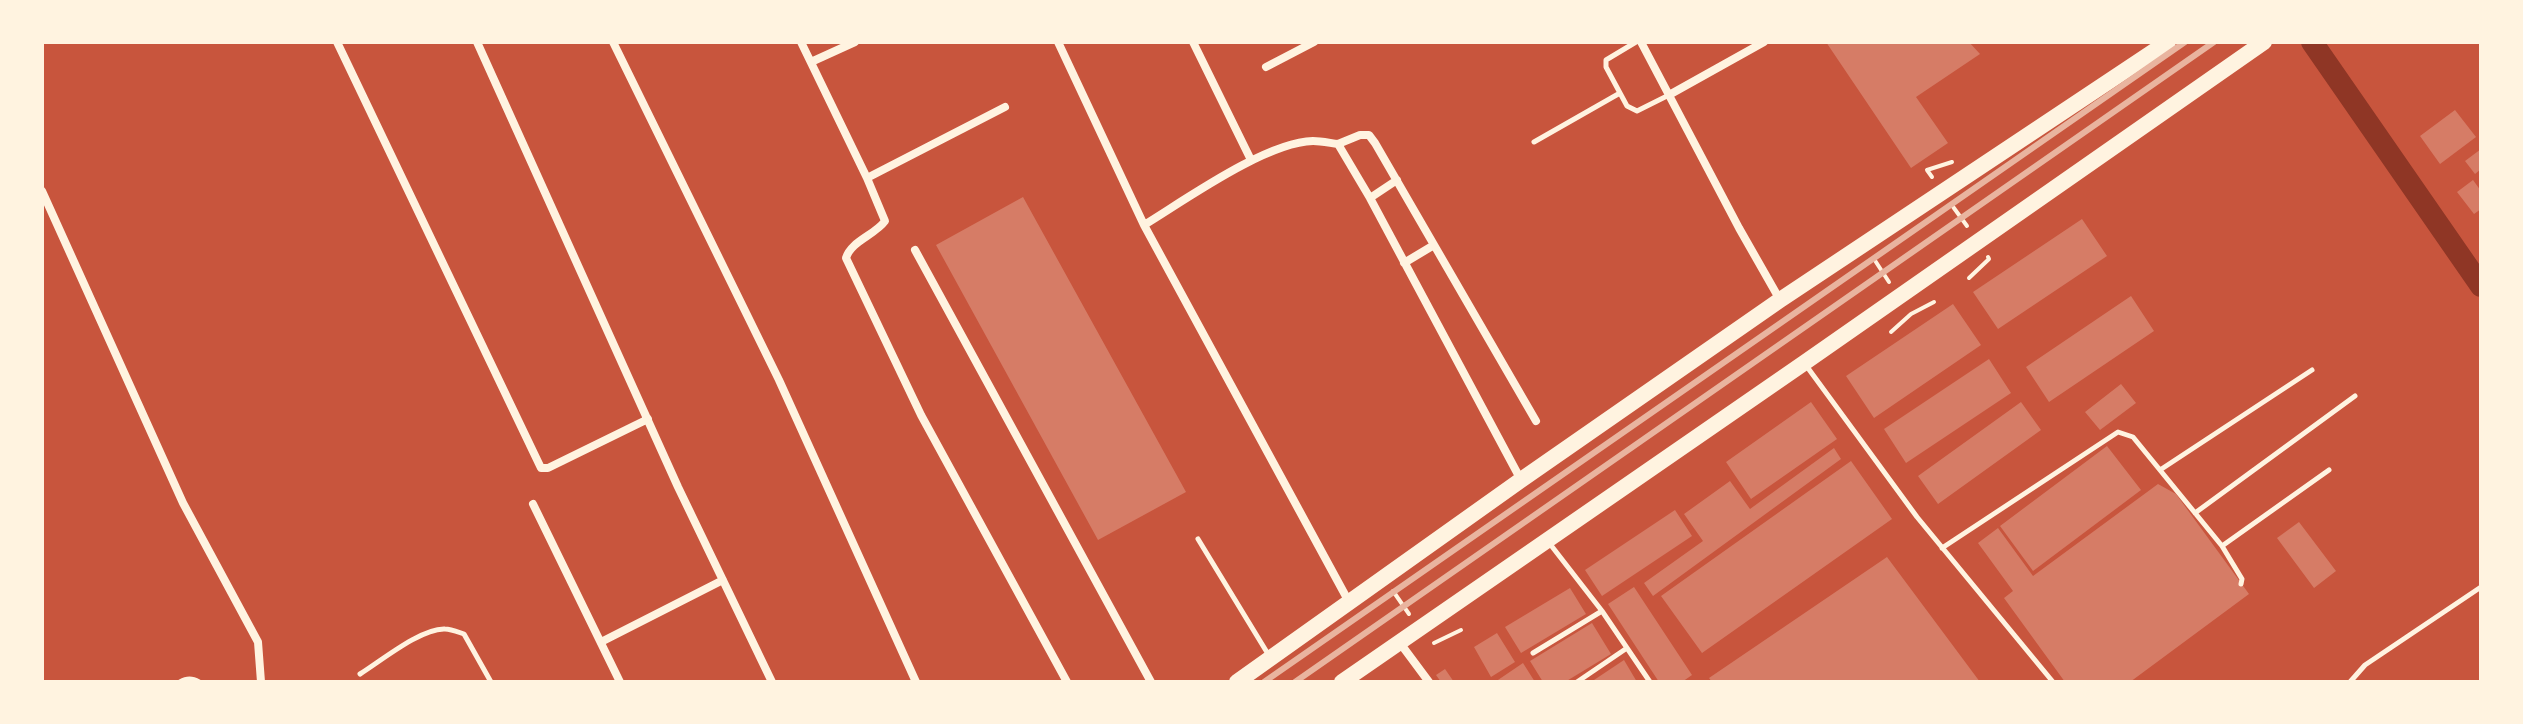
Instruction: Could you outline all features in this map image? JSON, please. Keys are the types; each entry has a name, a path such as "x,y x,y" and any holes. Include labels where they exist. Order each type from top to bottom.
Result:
{"main road":[{"path":"1237,682 1780,300 2168,42"},
{"path":"1342,682 2264,42"}],"street":[{"path":"337,42 541,468 548,468 648,419"},
{"path":"477,42 648,419 772,682"},
{"path":"613,42 779,380 916,682"},
{"path":"801,42 885,221 851,248 846,258 921,415 1067,682"},
{"path":"811,62 855,42"},
{"path":"1058,42 1144,225 1350,602"},
{"path":"1193,42 1251,160"},
{"path":"1266,67 1314,42"},
{"path":"1639,42 1780,300"},
{"path":"1669,95 1764,42"},
{"path":"867,178 1005,107"},
{"path":"1144,225 1251,160 1311,141 1338,144 1360,135 1369,135 1536,421"},
{"path":"1338,144 1521,480"},
{"path":"1370,198 1397,180"},
{"path":"42,191 183,503 258,642 261,682"},
{"path":"1404,263 1434,245"},
{"path":"915,250 1151,682"},
{"path":"533,504 620,682"},
{"path":"601,642 723,580"},
{"path":"1399,642 1429,682"}],"lane":[{"path":"1639,42 1606,60 1606,67 1627,106 1637,111 1669,95"},
{"path":"1534,142 1620,93"},
{"path":"1804,363 1942,548 2053,682"},
{"path":"2160,470 2312,370"},
{"path":"2195,513 2355,396"},
{"path":"1942,548 2118,432 2133,437 2222,546 2242,579 2241,584"},
{"path":"2222,546 2329,470"},
{"path":"1198,539 1270,659"},
{"path":"1547,540 1602,611 1650,682"},
{"path":"2350,682 2374,659 2481,587"},
{"path":"1533,653 1602,611"},
{"path":"360,674 417,638 446,629 464,634 491,682"},
{"path":"1577,682 1627,648"},
{"path":"180,682 194,679 199,682"}],"path":[{"path":"1936,183 1927,170 1962,158"},
{"path":"1945,195 1972,233"},
{"path":"1969,278 1989,259 1981,246"},
{"path":"1872,257 1896,291"},
{"path":"1891,332 1911,314 1934,302"},
{"path":"1386,582 1413,619"},
{"path":"1431,644 1461,630"}],"building":[{"path":"1826,42 1969,42 1980,54 1916,97 1948,143 1911,168"},
{"path":"2455,110 2476,137 2440,164 2420,136"},
{"path":"2481,149 2481,169 2475,174 2465,161"},
{"path":"2473,180 2481,191 2481,209 2474,214 2457,192"},
{"path":"1023,197 1186,492 1098,540 936,245"},
{"path":"2082,219 2107,256 1998,329 1973,292"},
{"path":"2131,296 2154,331 2049,402 2026,367"},
{"path":"1953,304 1981,345 1874,418 1846,376"},
{"path":"1989,359 2011,393 1906,463 1884,429"},
{"path":"2121,384 2136,403 2100,430 2085,412"},
{"path":"1811,402 1837,439 1751,499 1726,462"},
{"path":"2021,402 2041,430 1938,504 1918,476"},
{"path":"2107,446 2141,490 2033,571 2000,526"},
{"path":"1834,448 1841,459 1653,596 1644,583 1703,541 1684,514 1730,481 1750,509"},
{"path":"1851,461 1892,519 1702,653 1661,596"},
{"path":"2158,484 2176,494 2249,594 2130,682 2065,682 2004,598 2013,591 1978,543 1998,528 2033,576"},
{"path":"1675,510 1692,536 1602,596 1585,570"},
{"path":"2299,522 2336,571 2314,588 2277,538"},
{"path":"1887,557 1980,682 1712,682 1709,678"},
{"path":"1634,587 1692,675 1682,682 1659,682 1608,604"},
{"path":"1570,588 1586,614 1521,653 1505,627"},
{"path":"1592,623 1611,654 1565,682 1543,682 1530,661"},
{"path":"1497,633 1515,662 1491,677 1474,647"},
{"path":"1624,660 1637,682 1591,682"},
{"path":"1523,663 1535,682 1495,682"},
{"path":"1445,669 1454,682 1441,682 1436,675"}],"waterway":[{"path":"2312,42 2481,286"}],"railway":[{"path":"1264,682 2185,42"},
{"path":"1295,682 2214,42"}]}
